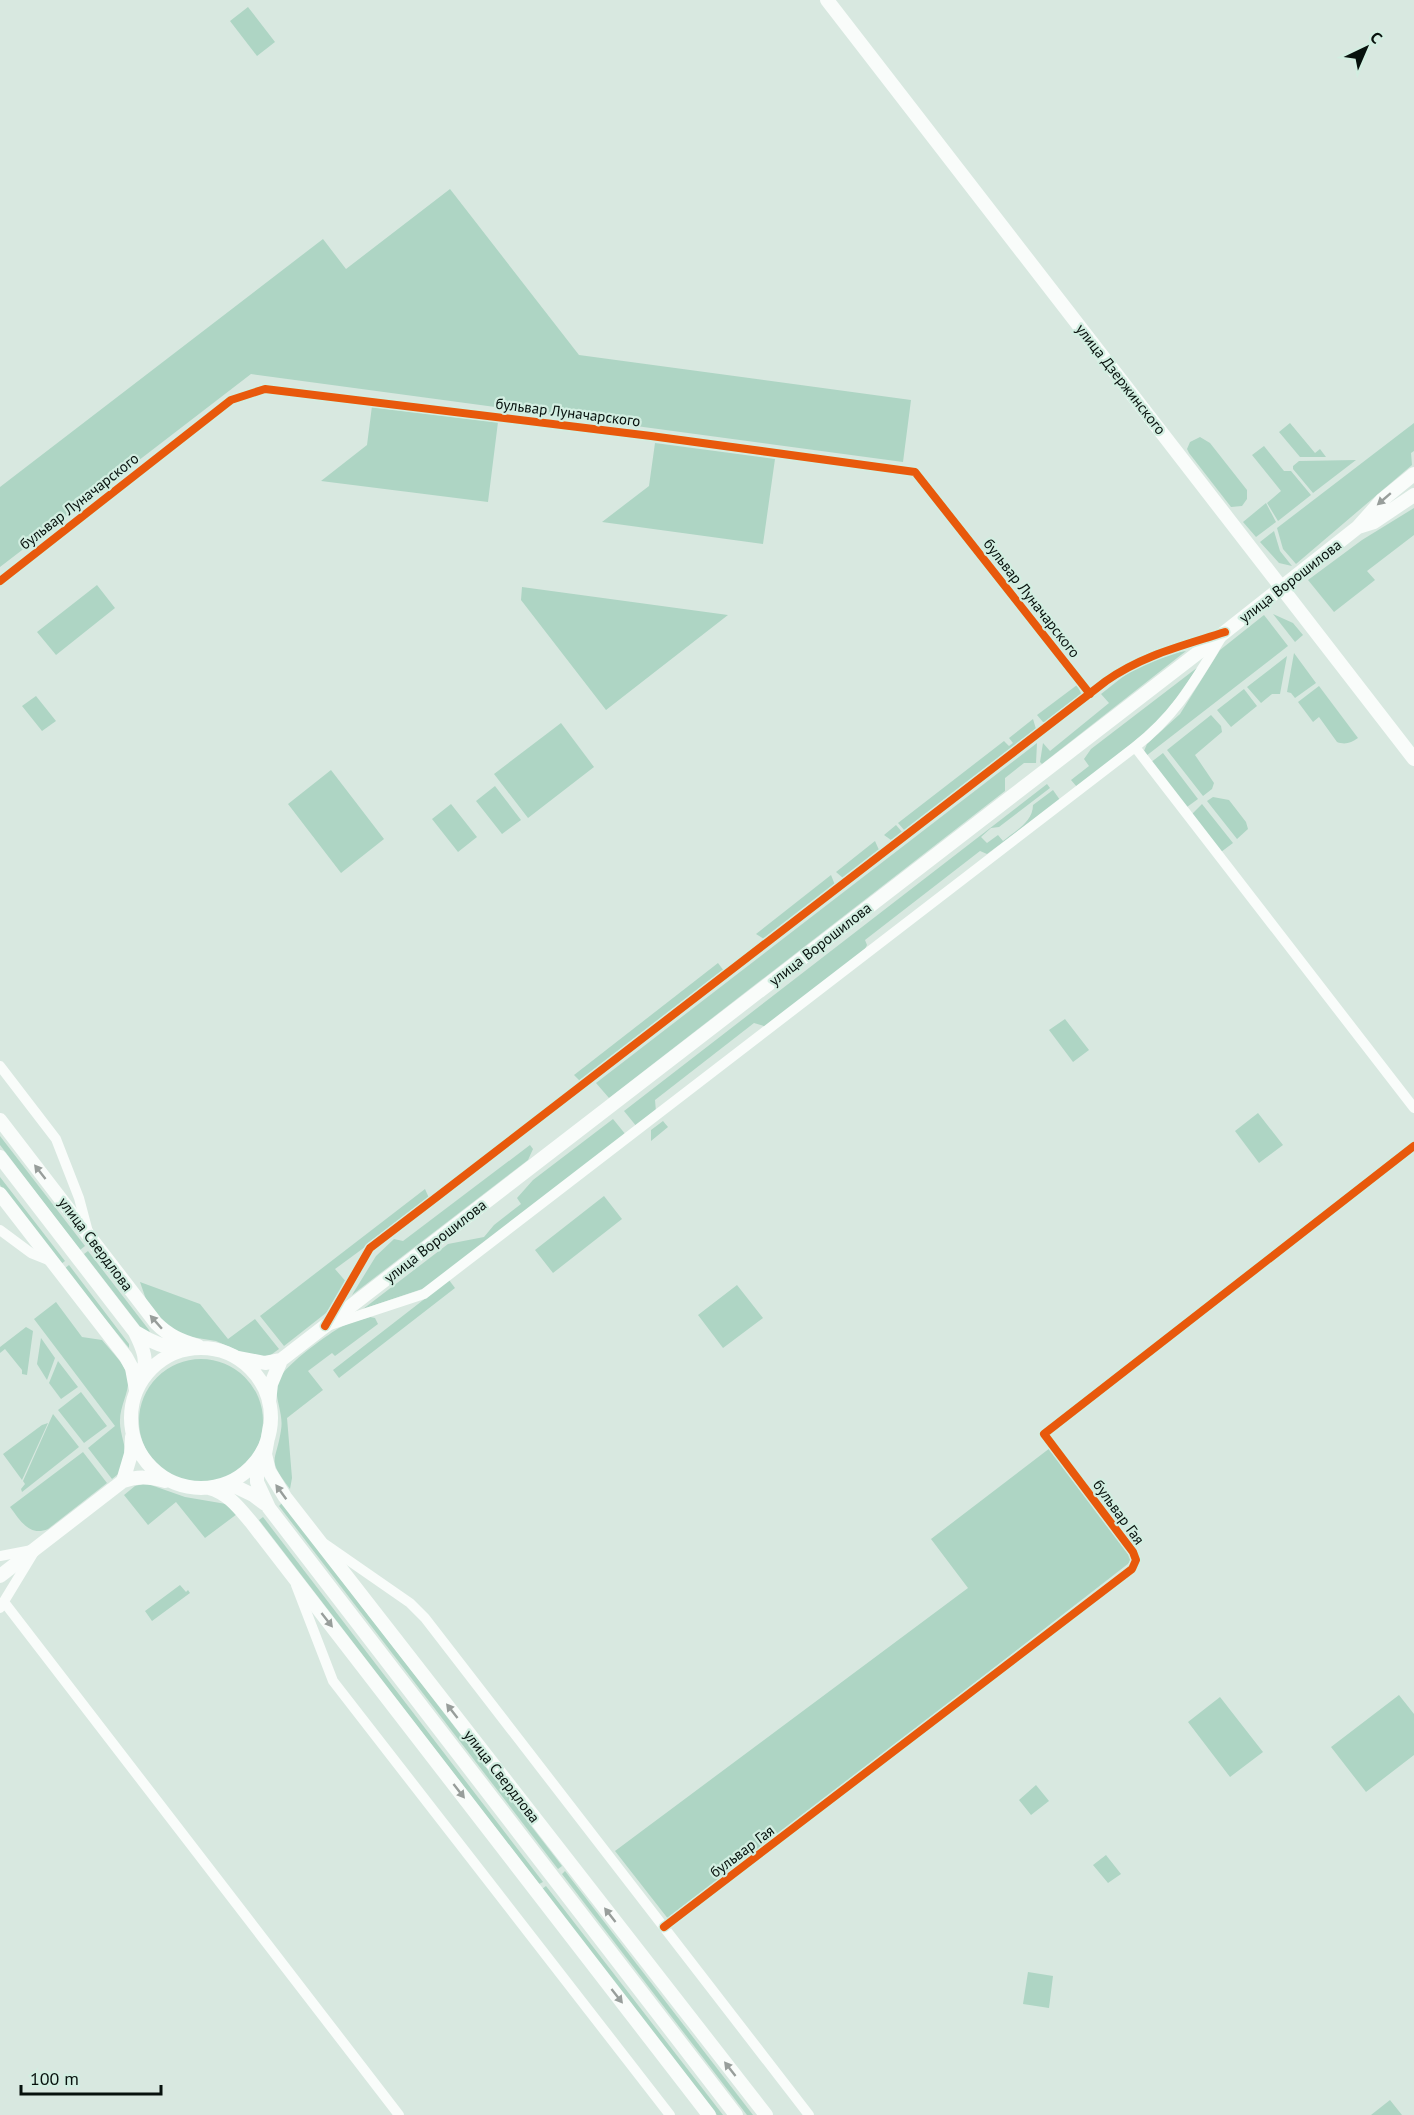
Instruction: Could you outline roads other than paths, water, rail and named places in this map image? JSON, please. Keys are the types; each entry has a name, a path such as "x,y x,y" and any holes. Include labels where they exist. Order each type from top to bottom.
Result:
{"main road":[{"name":"улица Дзержинского","path":"827,0 1414,759"},
{"name":"улица Ворошилова","path":"281,1360 1225,632 1358,527 1382,500 1414,474"},
{"name":"улица Ворошилова","path":"1358,527 1374,522 1414,495"},
{"name":"улица Свердлова","path":"0,1120 161,1328 179,1341 206,1348"},
{"name":"улица Свердлова","path":"0,1157 135,1332 144,1348 146,1358 146,1366 138,1386"},
{"path":"0,1194 126,1357 138,1386"},
{"name":"улица Свердлова","path":"135,1332 164,1347 187,1350"},
{"path":"123,1481 132,1454 131,1413 138,1386 151,1369 168,1357 187,1350 206,1348 251,1361 265,1363 281,1360"},
{"path":"231,1355 249,1368 258,1379 269,1402"},
{"path":"209,1488 228,1483 248,1470 264,1448 270,1426 271,1384 281,1360"},
{"name":"улица Свердлова","path":"270,1426 265,1454 275,1484 766,2115"},
{"path":"132,1431 137,1448 147,1463 156,1473 173,1483"},
{"name":"улица Свердлова","path":"257,1460 257,1482 269,1508 736,2115"},
{"path":"0,1576 123,1481 135,1477 148,1476 188,1487 209,1488 233,1501 292,1574 709,2115"},
{"name":"улица Свердлова","path":"228,1483 253,1495 269,1508"}],"street":[{"name":"бульвар Луначарского","path":"0,581 231,400 265,389 651,436 915,472 1090,694"},
{"path":"325,1326 370,1248 1127,666 1151,655 1225,632"},
{"path":"325,1326 424,1294 1135,747 1160,726 1179,704 1225,632"},
{"path":"1135,747 1414,1108"},
{"path":"0,1066 56,1139 80,1198 89,1235"},
{"name":"бульвар Гая","path":"664,1927 1132,1569 1136,1560 1133,1552 1044,1434 1414,1146"},
{"path":"0,1230 31,1253 51,1261"},
{"path":"317,1538 410,1604 425,1618 809,2115"},
{"path":"0,1556 35,1549"},
{"path":"35,1549 2,1605 399,2115"},
{"path":"292,1574 333,1681 670,2115"}]}
